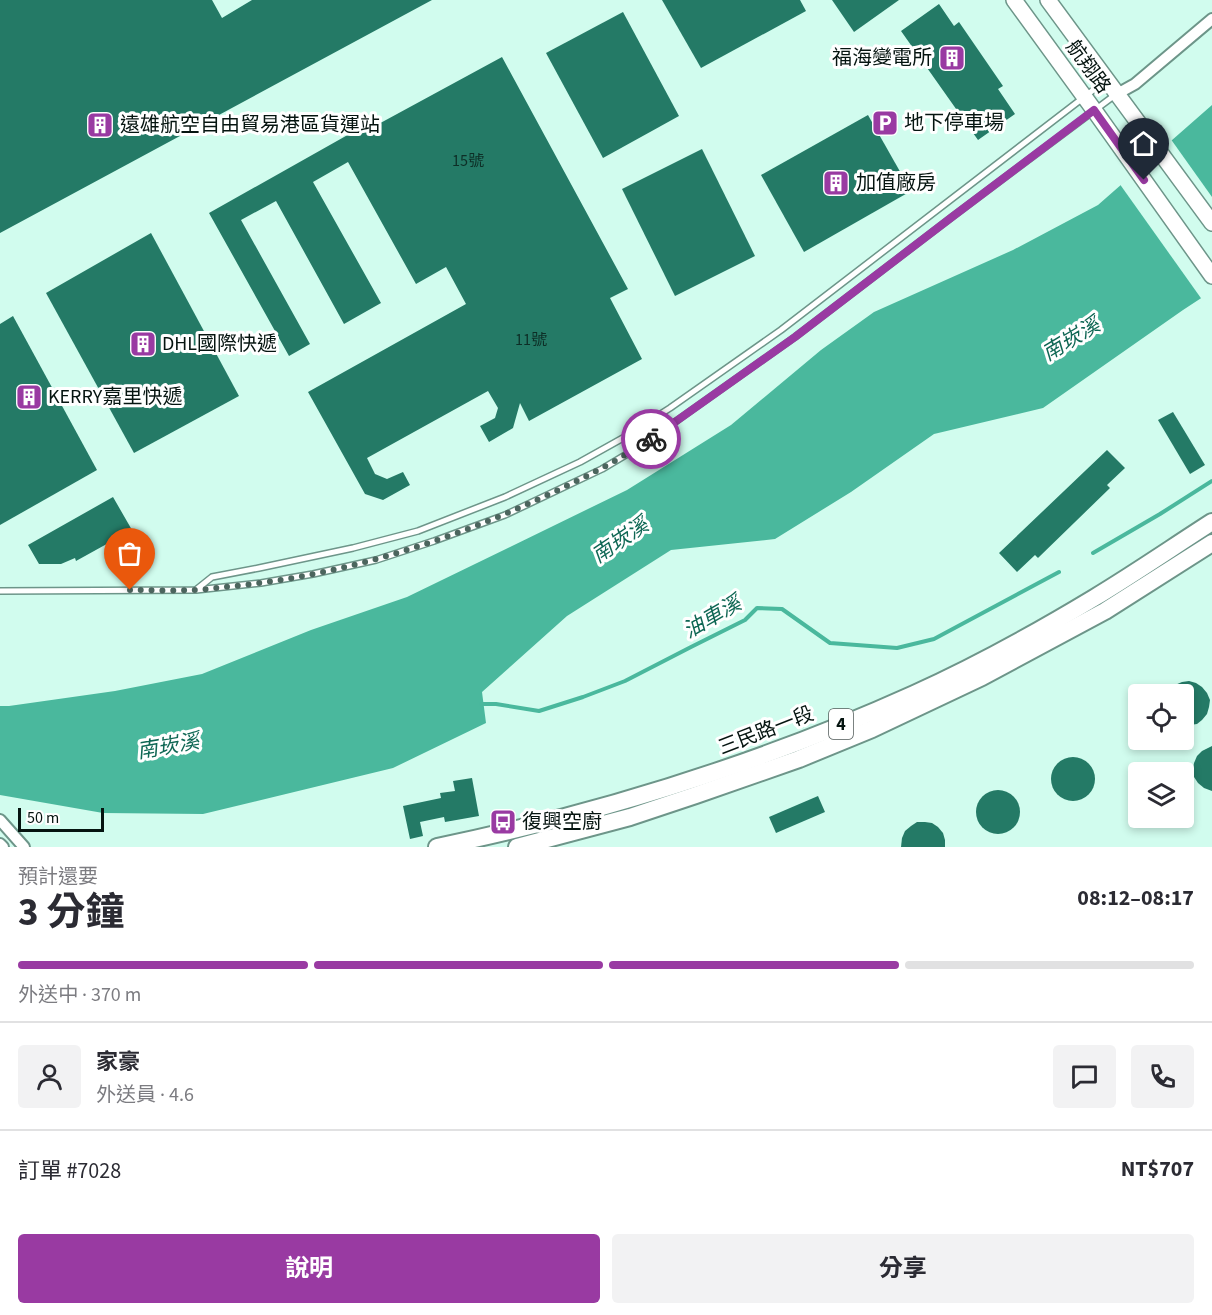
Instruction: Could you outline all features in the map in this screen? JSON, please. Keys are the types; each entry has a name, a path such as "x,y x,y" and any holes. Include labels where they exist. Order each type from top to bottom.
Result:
{"main road":[{"name":"三民路一段","path":"437,847 500,834 635,798 712,774 816,735 904,698 1007,647 1094,598 1212,522"},
{"name":"三民路一段","path":"516,847 630,817 685,799 800,759 872,729 982,677 1105,611 1212,543"}],"street":[{"name":"航翔路","path":"1014,0 1212,276"},
{"name":"航翔路","path":"1048,0 1212,223"},
{"path":"1121,100 1135,84 1212,19"},
{"path":"0,820 24,847"}],"lane":[{"path":"0,591 196,590 261,583 376,560 505,514 602,469 653,437 795,337 1094,110 1107,80"},
{"path":"196,590 212,577 352,549 418,531 505,497 580,462 670,408 1094,110 1121,100"}],"water":[{"name":"南崁溪","path":"1212,105 1212,291 1043,408 934,434 851,492 775,539 671,550 567,616 482,692 486,723 393,768 203,814 103,813 0,795 0,706 115,691 202,674 311,630 407,597 627,490 731,425 821,350 874,312 1013,250 1098,205"}],"pier":[{"path":"1170,138 1212,197 1212,295 1203,301 1119,183"}],"building":[{"name":"遠雄航空自由貿易港區貨運站","path":"0,0 212,0 222,18 252,0 432,0 0,233"},
{"path":"662,0 800,0 806,11 701,68"},
{"path":"832,0 899,0 854,32"},
{"name":"福海變電所","path":"939,4 954,26 959,22 1003,86 998,89 1015,114 978,140 901,31"},
{"path":"623,12 679,116 603,158 546,53"},
{"path":"502,57 628,289 610,298 642,359 529,421 520,403 513,428 489,442 480,426 495,418 498,408 488,391 367,458 375,474 387,479 403,472 410,485 383,500 365,494 308,392 466,304 446,267 416,284 348,162 313,182 381,303 344,324 276,201 241,220 310,344 289,356 209,213 360,128 362,133"},
{"name":"加值廠房","path":"868,115 911,191 804,252 761,175"},
{"path":"702,149 755,256 675,296 622,189"},
{"name":"DHL國際快遞","path":"151,233 239,396 134,453 46,293"},
{"name":"KERRY嘉里快遞","path":"13,316 97,470 0,525 0,324"},
{"path":"1173,412 1205,465 1190,474 1158,420"},
{"path":"1107,450 1125,468 1107,485 1110,488 1038,558 1035,555 1017,572 999,553"},
{"path":"113,497 132,530 76,561 75,558 61,564 39,564 28,545"},
{"path":"1196,683 1207,693 1210,700 1207,714 1197,724 1194,724 1194,684 1177,684"},
{"path":"1212,746 1212,791 1204,788 1194,777 1194,763 1202,751"},
{"path":"1073,757 1088,764 1095,779 1088,794 1073,801 1058,794 1051,779 1058,764"},
{"path":"472,778 479,816 445,822 444,817 420,822 423,836 410,839 403,806 441,798 440,793 455,791 453,781"},
{"path":"998,790 1013,797 1020,812 1013,827 998,834 983,827 976,812 983,797"},
{"path":"818,796 825,812 776,833 769,817"},
{"path":"917,822 932,823 938,827 943,833 945,847 901,847 905,831"}],"waterway":[{"name":"油車溪","path":"1093,553 1212,481"},
{"name":"油車溪","path":"481,704 539,711 583,697 625,681 745,620 757,608 782,609 830,643 897,648 934,639 1059,572"}],"way so far":[{"path":"130,590 196,590 261,583 376,560 505,514 602,469 651,439"}],"place":[{"name":"福海變電所","path":"952,58"},
{"name":"地下停車場","path":"885,123"},
{"name":"遠雄航空自由貿易港區貨運站","path":"100,125"},
{"name":"加值廠房","path":"836,183"},
{"name":"DHL國際快遞","path":"143,344"},
{"name":"KERRY嘉里快遞","path":"29,397"},
{"name":"復興空廚","path":"503,822"}],"route":[{"path":"651,439 795,337 1094,110 1144,180"}]}
